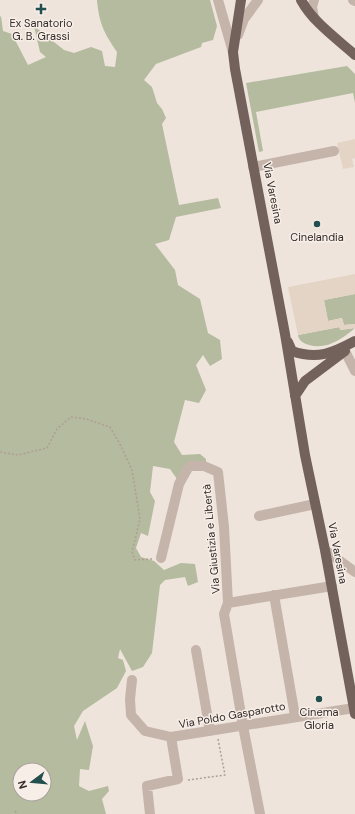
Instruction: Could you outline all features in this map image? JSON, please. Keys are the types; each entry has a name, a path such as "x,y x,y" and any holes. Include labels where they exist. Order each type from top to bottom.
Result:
{"main road":[{"name":"Via Varesina","path":"241,0 233,52 235,69 255,167 305,456 332,586 354,711"},
{"path":"301,0 314,18 355,55"},
{"path":"285,334 292,351 310,356 320,356 330,353 355,341"},
{"path":"295,396 305,381 345,351 355,341"}],"street":[{"path":"218,0 233,52"},
{"name":"Via Varesina","path":"258,0 244,19 237,38 236,52 255,167 297,379 295,396"},
{"path":"314,0 312,7 314,18"},
{"path":"255,167 334,151"},
{"path":"345,351 355,371"},
{"name":"Via Giustizia e Libertà","path":"161,558 179,484 189,466 204,466 218,472 224,527 228,603 332,586"},
{"path":"259,516 316,504"},
{"path":"325,550 355,572"},
{"path":"274,595 295,716"},
{"path":"228,603 224,614 258,814"},
{"path":"196,650 213,731"},
{"name":"Via Poldo Gasparotto","path":"132,680 130,699 132,715 145,730 171,737 295,716 354,711"},
{"path":"150,814 148,786 178,779 171,737"}],"path":[{"path":"0,452 18,455 47,448 57,429 71,417 86,419 110,427 132,470 140,520 132,552 135,560 161,558"},
{"path":"192,780 225,775 213,731"}],"green space":[{"path":"97,0 210,0 217,26 213,40 202,43 201,47 156,64 144,80 152,87 157,103 162,109 166,118 162,124 179,205 218,198 221,208 176,217 169,240 155,244 175,270 178,285 200,299 208,333 220,340 222,359 210,366 203,355 196,365 206,390 199,403 185,400 174,442 182,455 200,454 206,459 206,466 190,468 177,479 170,469 153,466 150,492 155,501 148,536 141,533 136,548 141,557 154,561 164,570 181,563 195,564 198,582 188,586 185,577 165,580 160,585 152,653 143,667 132,671 120,649 118,658 123,660 126,671 117,688 83,711 74,726 77,740 85,721 93,746 89,770 80,769 79,786 89,791 108,786 109,791 102,799 106,814 0,814 0,17 1,16 3,31 12,34 28,65 46,57 40,52 34,26 64,50 74,53 91,47 102,51 105,66 115,67 117,52 103,28"},
{"path":"347,66 355,74 355,103 353,93 256,112 263,151 259,152 246,83"},
{"path":"355,294 355,324 344,325 342,318 328,321 324,300"},
{"path":"340,327 340,330 355,328 339,340 328,345 309,345 300,340 298,335"}],"shaded area":[{"path":"355,139 355,158 352,159 354,167 343,169 337,143"},
{"path":"355,274 355,294 324,300 328,321 342,318 344,325 355,324 355,328 340,330 339,327 298,335 288,287"}],"place":[{"name":"Ex Sanatorio G. B. Grassi","path":"41,9"},
{"name":"Cinelandia","path":"317,224"},
{"name":"Cinema Gloria","path":"319,699"}]}
